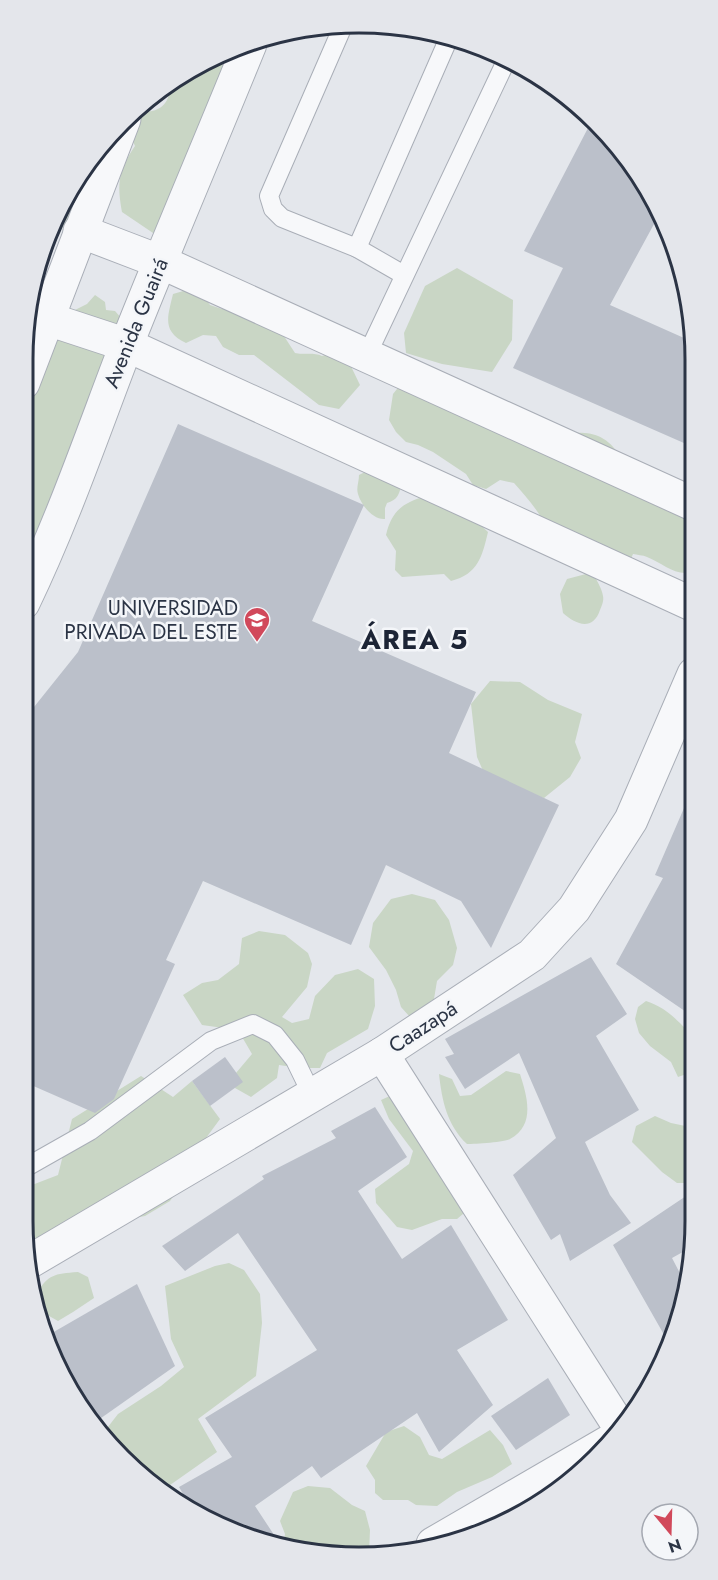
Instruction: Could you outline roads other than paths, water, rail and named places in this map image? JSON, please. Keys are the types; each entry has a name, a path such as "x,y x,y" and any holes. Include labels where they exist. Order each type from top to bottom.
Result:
{"street":[{"name":"Avenida Guairá","path":"33,582 246,53"},
{"path":"33,356 114,144"},
{"path":"80,231 161,262 685,500"},
{"path":"48,319 127,345 685,601"},
{"name":"Caazapá","path":"35,1258 382,1054 532,955 574,909 631,820 685,695"},
{"path":"382,1054 616,1421"},
{"path":"450,1534 587,1455"}],"lane":[{"path":"340,34 269,196 273,209 282,218 357,248 404,275"},
{"path":"357,248 446,45"},
{"path":"367,355 503,67"},
{"path":"33,1163 90,1131 211,1041 253,1024 275,1035 295,1060 312,1095"}],"place":[{"name":"UNIVERSIDAD PRIVADA DEL ESTE","path":"257,643"}],"district":[{"name":"ÁREA 5","path":"415,639"}]}
